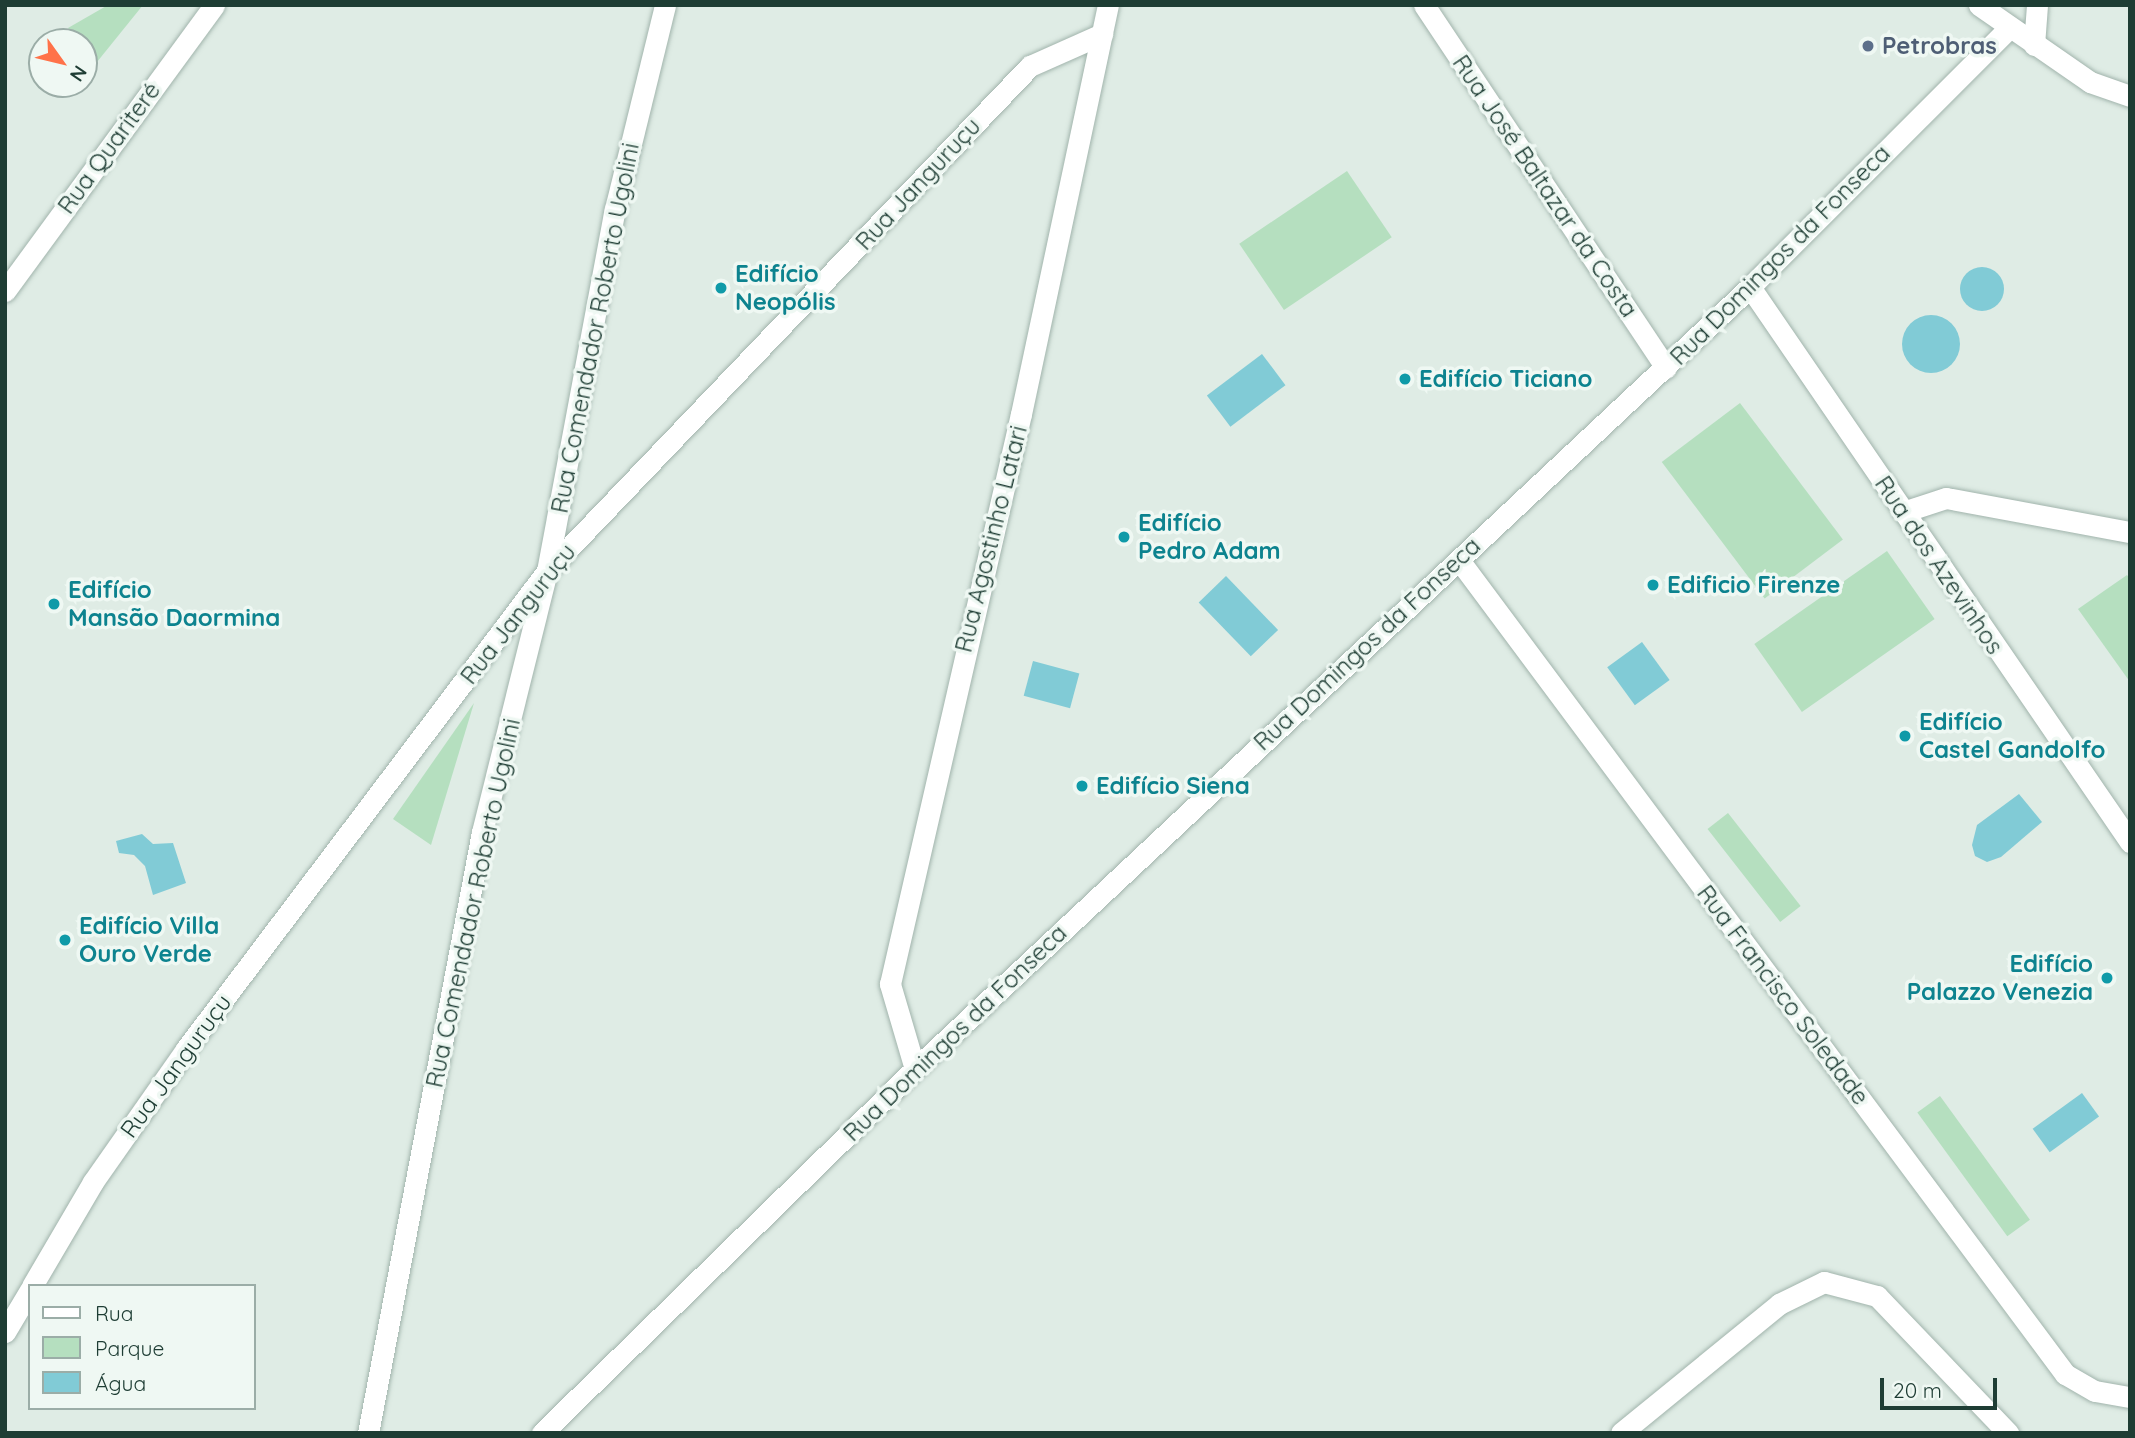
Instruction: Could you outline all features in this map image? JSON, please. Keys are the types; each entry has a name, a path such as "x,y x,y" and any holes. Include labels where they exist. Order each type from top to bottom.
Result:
{"street":[{"name":"Rua Quariteré","path":"5,291 214,5"},
{"name":"Rua Comendador Roberto Ugolini","path":"368,1433 482,832 547,570 615,209 665,5"},
{"name":"Rua Agostinho Latari","path":"915,1069 890,984 1021,414 1108,5"},
{"name":"Rua José Baltazar da Costa","path":"1424,5 1666,368"},
{"path":"1979,5 2090,82 2130,96"},
{"path":"2034,45 2038,5"},
{"name":"Rua Domingos da Fonseca","path":"542,1433 915,1069 1666,368 2008,27"},
{"name":"Rua Janguruçu","path":"33,1284 93,1182 186,1049 547,570 1030,66 1102,34"},
{"name":"Rua dos Azevinhos","path":"1750,287 1988,638 2093,782 2130,842"},
{"path":"1903,512 1946,498 2130,532"},
{"name":"Rua Francisco Soledade","path":"1459,560 2065,1374 2095,1391 2130,1397"},
{"path":"1621,1433 1779,1304 1824,1282 1877,1296 2008,1433"},
{"name":"Rua Janguruçu","path":"5,1332 28,1293"}],"green space":[{"path":"108,5 143,5 98,61 98,28 68,28"},
{"path":"1347,171 1392,237 1284,310 1239,244"},
{"path":"1740,403 1843,540 1765,599 1662,462"},
{"path":"1887,551 1935,619 1802,712 1754,644"},
{"path":"2127,575 2130,579 2130,682 2078,609"},
{"path":"474,703 431,845 393,819"},
{"path":"1728,813 1801,906 1780,922 1708,829"},
{"path":"1940,1096 2030,1220 2007,1236 1917,1112"}],"water":[{"path":"1982,267 1997,274 2004,289 1997,304 1982,311 1967,304 1960,289 1967,274"},
{"path":"1931,315 1942,317 1955,328 1960,344 1958,355 1947,368 1931,373 1920,371 1907,360 1902,344 1904,333 1915,320"},
{"path":"1262,354 1285,385 1230,427 1207,396"},
{"path":"1226,576 1278,630 1251,656 1199,602"},
{"path":"1642,642 1670,680 1635,705 1607,667"},
{"path":"1033,661 1079,673 1070,708 1024,696"},
{"path":"2019,794 2042,822 2001,857 1987,862 1975,856 1972,845 1977,825"},
{"path":"142,834 153,844 173,843 186,883 153,895 145,866 134,855 119,853 116,841"},
{"path":"2082,1093 2099,1116 2050,1152 2033,1129"}],"place":[{"name":"Petrobras","path":"1868,46"},
{"name":"Edifício Neopólis","path":"721,288"},
{"name":"Edifício Ticiano","path":"1405,379"},
{"name":"Edifício Pedro Adam","path":"1124,537"},
{"name":"Edificio Firenze","path":"1653,585"},
{"name":"Edifício Mansão Daormina","path":"54,604"},
{"name":"Edifício Castel Gandolfo","path":"1905,736"},
{"name":"Edifício Siena","path":"1082,786"},
{"name":"Edifício Villa Ouro Verde","path":"65,940"},
{"name":"Edifício Palazzo Venezia","path":"2107,978"}]}
